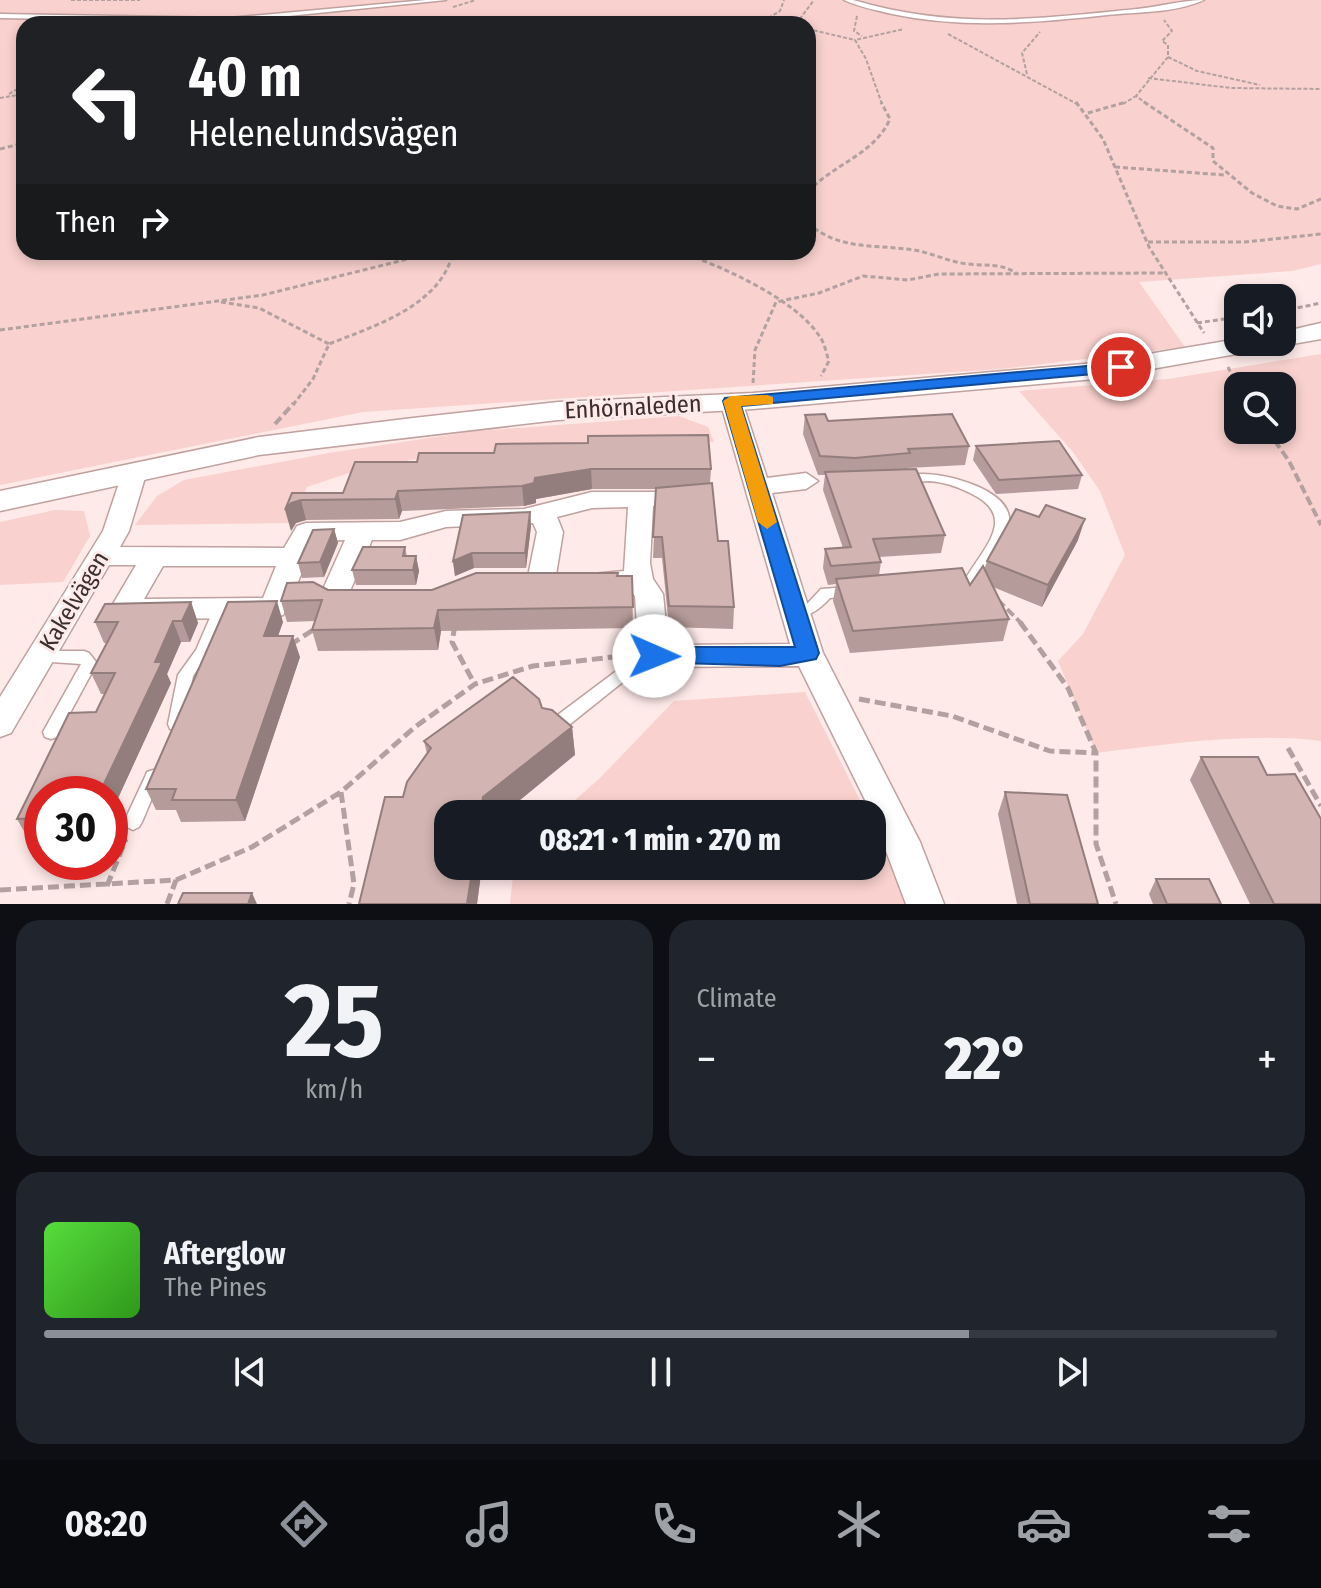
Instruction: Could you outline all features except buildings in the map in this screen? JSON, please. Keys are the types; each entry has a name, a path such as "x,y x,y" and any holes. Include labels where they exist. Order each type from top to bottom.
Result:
{"street":[{"path":"1296,337 1321,331"},
{"name":"Enhörnaleden","path":"0,501 259,446 558,411 812,397 1095,371 1224,350"},
{"path":"742,401 756,487 808,653 907,853 925,904"},
{"name":"Kakelvägen","path":"0,724 10,692 41,657 116,531 135,471"},
{"path":"756,487 816,483"},
{"path":"641,498 636,563 639,581 649,594 654,656 780,657 808,653"},
{"path":"155,556 124,609 273,608 306,532 400,531 446,519 542,513 592,500 684,498"},
{"path":"542,513 550,532 528,581 639,581"},
{"path":"333,598 347,559 363,532"},
{"path":"101,556 293,557"},
{"path":"279,592 326,590 333,598 362,598"}],"lane":[{"path":"272,16 443,0"},
{"path":"847,0 903,16 956,21 1062,21 1152,10 1201,0"},
{"path":"887,480 934,477 959,483 994,502 1002,513 1002,526 971,582 942,585"},
{"path":"795,612 812,608 826,593 870,590"},
{"path":"133,822 179,716 186,675 202,652 221,608"},
{"path":"552,729 624,673 654,656"},
{"path":"41,657 84,657 89,663 51,732"}],"path":[{"path":"71,0 140,0"},
{"path":"772,16 780,11 784,0"},
{"path":"862,36 854,31 855,23 857,16 868,7"},
{"path":"1088,113 1119,106 1136,96 1146,88 1148,78 1168,57 1168,45 1162,41 1172,31 1165,24 1165,15 1152,10"},
{"path":"816,31 855,40 919,23 903,16"},
{"path":"1027,74 1023,59 1025,46 1038,33 1062,21"},
{"path":"945,32 1073,99 1088,113 1102,133 1135,219 1208,338"},
{"path":"816,180 866,149 888,129 890,119 873,84 869,61 855,40"},
{"path":"1168,57 1197,71 1266,87"},
{"path":"1148,78 1231,88 1321,89"},
{"path":"6,96 16,90"},
{"path":"0,96 16,96"},
{"path":"1136,96 1213,148 1213,161 1227,175 1282,208 1298,209 1321,199"},
{"path":"1115,167 1227,175"},
{"path":"816,233 839,245 913,250 968,264 1006,265 1018,275"},
{"path":"1148,242 1245,242 1321,234"},
{"path":"0,330 263,295 404,260"},
{"path":"259,446 316,375 319,356 329,344 426,297 442,281 453,260"},
{"path":"700,260 740,276 803,319 820,338 829,361 812,397"},
{"path":"776,302 819,293 863,276 908,280 939,274 1167,273"},
{"path":"217,301 259,308 304,334 329,344"},
{"path":"742,401 755,350 776,302"},
{"path":"1296,308 1321,303"},
{"path":"1197,323 1224,319"},
{"path":"1228,367 1230,372"},
{"path":"1277,444 1289,461 1321,525"},
{"path":"971,582 989,591 1021,623 1068,688 1096,753 1096,844 1116,904"},
{"path":"286,646 297,643 315,628 333,598"},
{"path":"456,615 452,642 475,684"},
{"path":"0,890 107,887 176,880 252,847 341,792 415,727 475,684 533,666 581,658 654,656"},
{"path":"831,702 852,698 916,706 984,726 1024,745 1071,755 1096,753"},
{"path":"1288,748 1321,806"},
{"path":"341,792 354,884 349,904"},
{"path":"107,887 133,822"},
{"path":"167,904 176,880"}],"shaded area":[{"path":"0,0 1321,0 1321,264 1292,271 1139,282 1185,347 1001,369 363,412 0,485"},
{"path":"1321,354 1321,741 1237,738 1096,753 1058,661 1083,634 1125,555 1100,491 1073,452 1019,391 1168,379"},
{"path":"679,416 708,427 714,442 664,440 416,459 355,471 307,487 290,523 135,525 157,496 184,480 329,453 476,431"},
{"path":"55,510 84,511 90,536 63,582 0,585 0,522"},
{"path":"805,692 860,800 575,800 674,701"},
{"path":"886,857 906,904 510,904 513,880 886,880"}],"slow traffic":[{"path":"767,400 731,401 767,522"}],"route":[{"path":"654,656 780,657 808,653 731,401 812,397 1121,367"}]}
